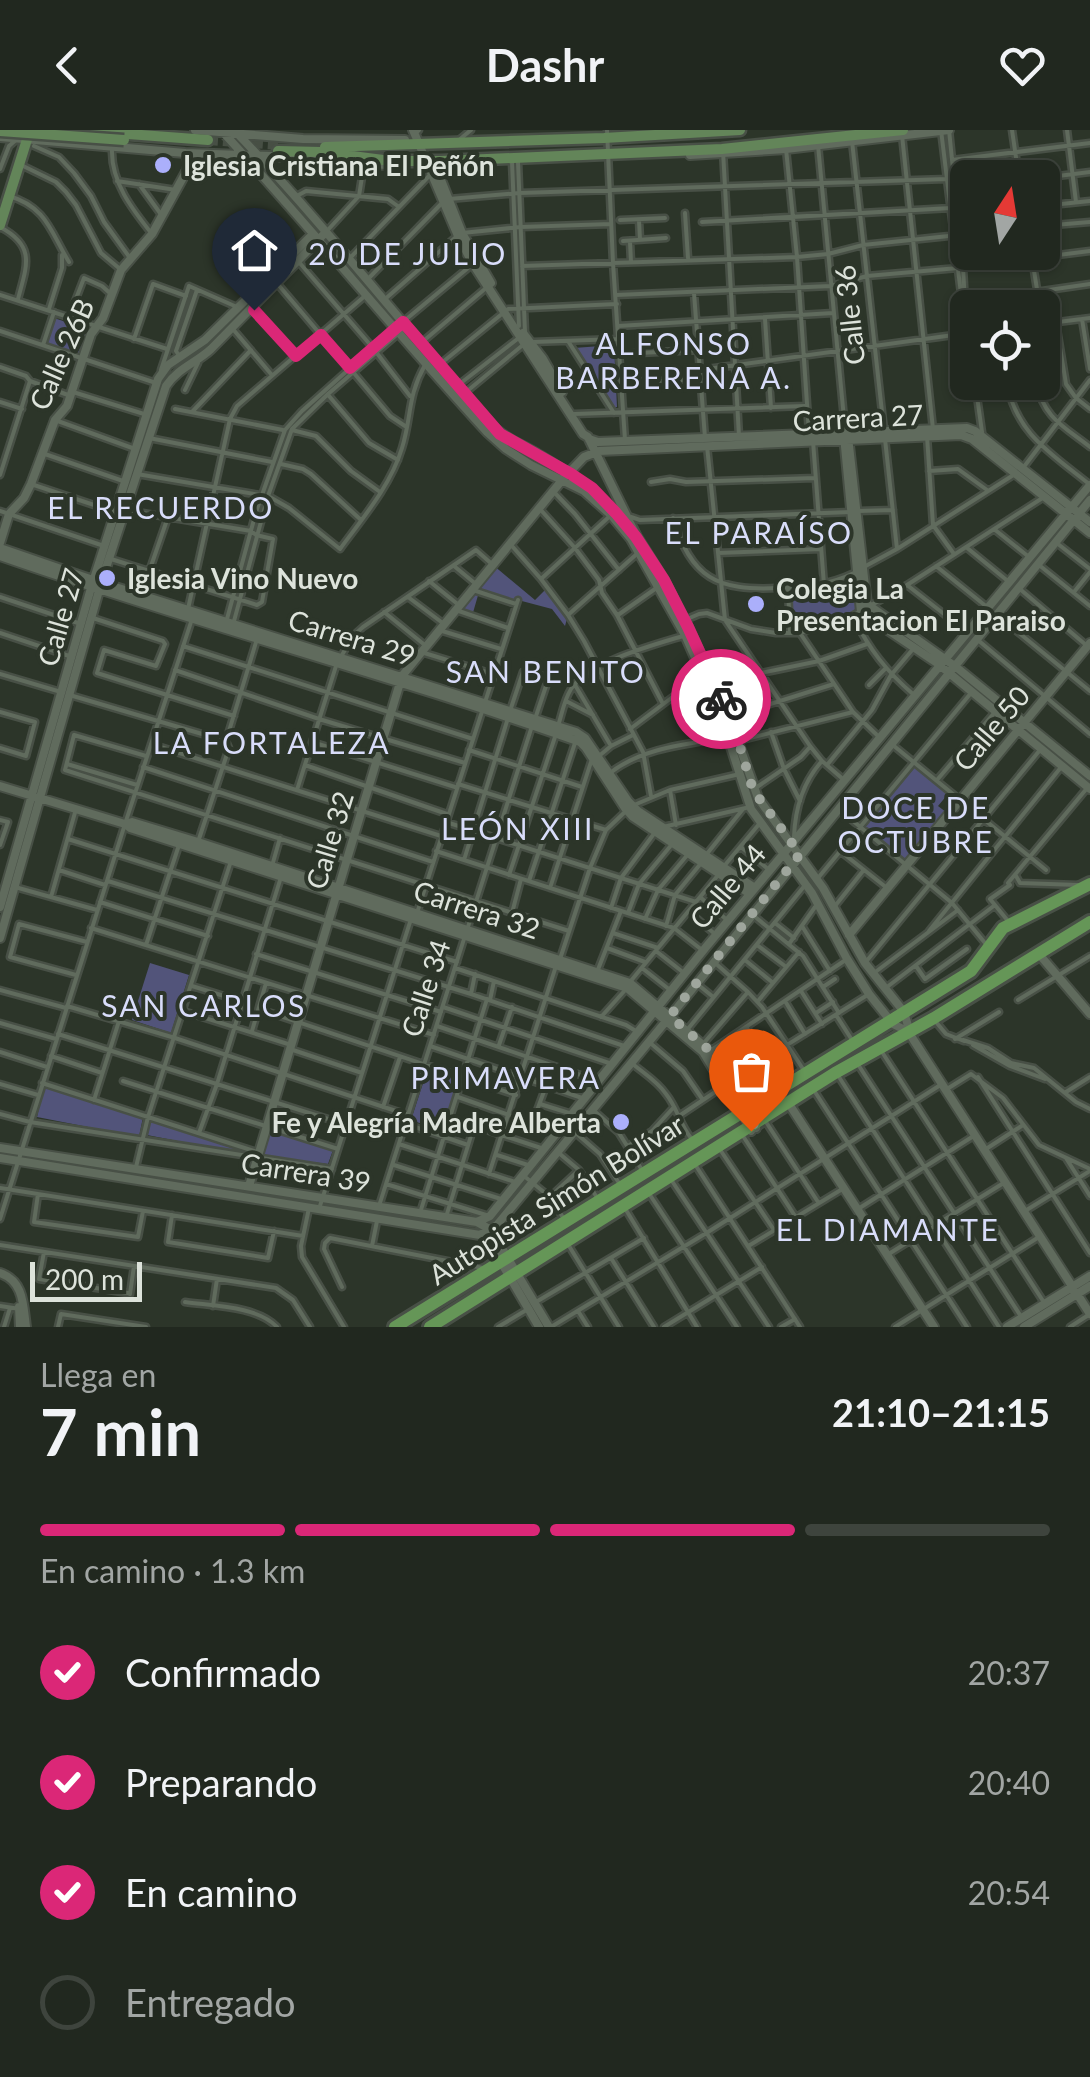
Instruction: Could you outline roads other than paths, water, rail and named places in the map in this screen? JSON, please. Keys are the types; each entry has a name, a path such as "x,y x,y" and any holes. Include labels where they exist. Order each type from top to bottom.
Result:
{"highway":[{"name":"Autopista Simón Bolívar","path":"393,1326 742,1110 871,1036 970,971 1003,928 1089,884"},
{"name":"Autopista Simón Bolívar","path":"430,1327 1090,922"}],"main road":[{"path":"75,130 124,137"},
{"path":"404,145 419,136 458,141 740,130"},
{"path":"279,147 431,165 723,152 902,133"},
{"path":"0,134 208,143"},
{"path":"0,226 28,137"},
{"path":"279,147 404,145 412,149 413,156 404,162"}],"street":[{"path":"195,130 208,143 246,156 260,156 304,134 419,136 460,234 488,287 506,310"},
{"path":"458,141 471,130"},
{"path":"627,445 607,134 662,130"},
{"path":"945,130 952,160 1090,143"},
{"path":"945,130 902,133 923,340 933,525 954,554"},
{"path":"945,130 950,170"},
{"path":"1012,130 1017,160"},
{"path":"1067,130 1076,202"},
{"path":"222,131 366,295 422,343 500,434 600,496 664,580 729,718 746,808 806,884 870,994 944,1086 1076,1290 1090,1314 1071,1327"},
{"path":"0,134 185,154 222,131 269,132 278,134 282,181"},
{"path":"239,131 368,279 426,364 496,441 532,465 565,476 634,538"},
{"path":"269,132 279,147 296,159"},
{"path":"0,169 9,146 28,137"},
{"path":"28,137 74,172 130,259"},
{"path":"740,436 723,152 818,146 852,139"},
{"name":"Calle 36","path":"852,139 897,549"},
{"path":"818,146 859,570 867,604 1090,776"},
{"path":"112,148 117,181 152,234"},
{"path":"786,149 824,585"},
{"name":"Calle 26B","path":"0,546 5,513 24,498 55,420 72,394 91,334 103,318 121,270 152,234 177,190 188,166 185,154"},
{"path":"282,181 283,164 296,159 431,165 608,155"},
{"path":"515,162 524,337 543,359 588,437 627,515 639,552 685,635 753,790 817,879 865,963 904,1012 903,1035"},
{"path":"19,164 56,182 66,192 102,253 121,270"},
{"path":"0,331 161,381 202,357 252,308 273,280 326,232 359,196 364,164"},
{"path":"350,258 399,207 431,165"},
{"path":"1060,176 1090,172"},
{"path":"368,279 446,200 950,178"},
{"path":"117,181 177,190"},
{"path":"139,184 162,215"},
{"path":"295,197 306,191 359,196 388,199 399,207"},
{"path":"9,196 28,203 41,214 69,262"},
{"path":"1060,204 1090,201"},
{"path":"702,222 950,206"},
{"path":"685,213 688,260"},
{"path":"620,220 665,218"},
{"path":"639,220 640,240"},
{"path":"1060,224 1090,222"},
{"path":"384,300 460,234 518,227 612,224"},
{"path":"0,226 22,243 27,262 17,300"},
{"path":"518,227 522,308"},
{"path":"522,266 797,257 950,236"},
{"path":"161,381 168,365 198,346 238,308 298,261 315,238"},
{"path":"630,262 627,240 666,238"},
{"path":"44,345 62,268 62,250"},
{"path":"1060,253 1090,251"},
{"path":"298,261 411,396"},
{"path":"475,262 588,437"},
{"path":"229,626 232,597 251,531 288,430 302,411 475,262"},
{"path":"616,295 831,286 867,276 950,269"},
{"path":"69,317 84,278 112,295"},
{"path":"273,280 390,416 406,427"},
{"path":"134,338 152,284 186,296"},
{"path":"1050,290 1090,284"},
{"name":"Calle 27","path":"0,907 93,618 104,546 137,474 167,349 189,286 197,290"},
{"path":"422,343 488,287"},
{"path":"180,357 176,351 197,290 238,308"},
{"path":"694,293 724,620 810,746 844,780"},
{"path":"0,295 167,349"},
{"path":"0,1217 16,1156 183,646 230,420 237,406 366,295"},
{"path":"439,365 506,310 617,304"},
{"path":"252,308 296,356"},
{"path":"618,326 834,313"},
{"path":"1060,322 1090,318"},
{"path":"765,319 770,408"},
{"path":"1082,320 1090,369"},
{"path":"232,328 272,375"},
{"path":"700,370 950,335"},
{"path":"460,390 524,337"},
{"path":"460,390 524,337 568,341 618,339"},
{"path":"568,341 614,412"},
{"path":"1060,347 1066,384 1090,410"},
{"path":"192,412 251,350"},
{"path":"619,354 699,350"},
{"path":"184,390 202,357"},
{"path":"137,474 265,496 289,508 340,549 398,460 411,396 426,364"},
{"path":"0,367 147,428 223,452 296,467 311,474 362,520"},
{"path":"288,430 351,370"},
{"path":"621,383 701,379"},
{"path":"0,475 30,380"},
{"path":"673,518 692,562 721,583 739,588 824,585 897,549 1019,471 1090,380"},
{"path":"328,394 369,443 398,460"},
{"path":"977,400 982,437"},
{"path":"1011,400 1016,416 1028,433 1090,485"},
{"path":"1042,400 1058,422 1090,447"},
{"path":"0,402 22,409"},
{"path":"574,414 807,406"},
{"path":"175,408 316,436 351,471 380,492"},
{"path":"55,420 135,450"},
{"name":"Calle 27","path":"66,694 81,624 110,558 125,482 147,428"},
{"name":"Carrera 27","path":"706,442 740,436 846,437 965,428 982,437 1090,534"},
{"name":"Carrera 27","path":"930,432 968,437 1019,471 1044,497 1090,522"},
{"name":"Carrera 27","path":"588,437 596,442 627,445 811,437"},
{"path":"0,438 11,442"},
{"name":"Carrera 27","path":"594,452 627,445"},
{"name":"Calle 32","path":"249,1186 401,680 565,476 594,452"},
{"path":"42,453 125,482"},
{"path":"929,470 958,469 988,490"},
{"path":"651,482 815,478"},
{"path":"31,484 120,511 251,531 274,540 262,602 258,605 110,558"},
{"name":"Calle 44","path":"1034,560 1055,542 1090,485"},
{"path":"553,491 619,570"},
{"path":"229,626 240,599 265,496"},
{"path":"685,620 702,613 751,629 800,633 856,614 907,586 1044,497"},
{"name":"Calle 44","path":"478,1222 490,1216 592,1110 791,864 795,848 844,780 968,632 992,611 1072,514 1090,500"},
{"path":"539,508 599,580 663,704"},
{"path":"627,515 640,520 893,510"},
{"path":"5,513 104,546"},
{"path":"541,578 611,516"},
{"path":"150,571 168,517"},
{"path":"994,529 1090,606"},
{"path":"1055,542 1090,570 1074,592"},
{"path":"510,544 568,615 598,667 643,754 651,796"},
{"name":"Carrera 29","path":"0,546 96,586"},
{"path":"966,547 1089,645"},
{"path":"297,790 339,660 358,631 476,550 494,565"},
{"path":"718,553 821,550"},
{"path":"568,615 639,552"},
{"name":"Carrera 29","path":"0,556 583,736 630,808 749,889"},
{"path":"322,1210 403,945 517,602 475,587 452,564"},
{"path":"936,566 1090,692"},
{"path":"859,570 856,614 867,644 891,675 914,695"},
{"path":"428,581 458,608 508,628"},
{"path":"617,616 659,586"},
{"path":"907,586 968,632"},
{"path":"788,588 790,633"},
{"path":"406,596 441,627 502,649"},
{"path":"0,597 81,624"},
{"name":"Calle 44","path":"491,1230 530,1166 728,921 749,889 838,808 976,638 992,611"},
{"path":"384,612 424,649 493,674"},
{"path":"856,614 942,662"},
{"path":"93,618 164,644 154,666 108,649 102,651 97,673 234,716"},
{"name":"Carrera 29","path":"229,626 257,639 339,660"},
{"path":"800,633 853,712 880,738"},
{"path":"0,634 72,656"},
{"path":"510,875 574,684 598,667 633,651 685,635"},
{"path":"976,638 1090,734"},
{"path":"198,842 257,639"},
{"path":"717,690 761,673 819,661 867,644"},
{"name":"Calle 50","path":"849,935 1089,645"},
{"path":"183,646 473,739"},
{"path":"795,848 795,816 810,774 872,710 891,675 914,648"},
{"path":"869,685 885,668"},
{"path":"951,669 971,692 1022,727 1040,749 1089,788 1008,882 1010,885 990,899 1010,924"},
{"path":"175,670 465,763"},
{"name":"Calle 34","path":"379,1206 550,676 524,671 509,714"},
{"path":"0,674 226,741"},
{"path":"550,888 595,757 702,674"},
{"path":"574,684 611,746"},
{"path":"729,718 835,684"},
{"path":"817,879 971,692"},
{"path":"566,701 594,716"},
{"path":"0,712 35,722 26,756 0,748"},
{"path":"609,774 643,754 771,732 853,712"},
{"path":"936,780 995,712"},
{"path":"464,860 509,714"},
{"name":"Carrera 29","path":"557,730 584,745 609,774 630,808"},
{"path":"771,732 800,801"},
{"path":"146,756 74,734 66,767 569,931"},
{"path":"528,881 576,740"},
{"path":"312,742 606,830"},
{"path":"891,743 1046,870"},
{"path":"151,744 441,836"},
{"path":"753,790 801,757 810,746"},
{"path":"865,963 1040,749"},
{"path":"469,750 582,788"},
{"path":"305,765 448,814"},
{"path":"928,931 1062,766"},
{"path":"143,768 433,862"},
{"path":"489,1174 545,998 606,830 630,808 651,796 740,774"},
{"name":"Carrera 32","path":"0,786 628,986"},
{"path":"670,790 676,825"},
{"path":"611,908 621,878 660,829 746,808"},
{"path":"666,926 676,896 746,808"},
{"path":"838,808 952,903 988,947"},
{"path":"51,897 76,809"},
{"path":"0,820 8,822 0,845"},
{"name":"Carrera 32","path":"124,824 132,822 198,842 337,892"},
{"path":"446,822 698,900 728,921"},
{"path":"602,1017 760,823"},
{"name":"Carrera 29","path":"660,829 673,843 704,859"},
{"path":"272,866 280,838"},
{"path":"68,839 403,945 494,981 626,1024 639,1033"},
{"path":"597,972 612,933 639,884 673,843"},
{"path":"146,946 179,844"},
{"path":"740,847 769,870"},
{"path":"840,850 887,888"},
{"path":"436,852 674,928 703,951"},
{"path":"645,919 658,890 688,853"},
{"path":"136,1169 148,1117 231,861"},
{"path":"59,870 395,970 627,1047"},
{"path":"834,906 864,870"},
{"path":"1016,876 1020,882 1029,884 1089,884"},
{"path":"200,1133 281,877"},
{"path":"512,912 522,879"},
{"path":"686,1030 806,884"},
{"path":"7,885 97,910"},
{"name":"Calle 27","path":"0,938 7,885"},
{"path":"100,902 208,936"},
{"path":"792,940 818,903"},
{"path":"885,988 995,906"},
{"path":"873,974 958,910"},
{"path":"688,912 716,935"},
{"path":"752,914 792,940"},
{"path":"774,923 792,940 833,1002 852,1040"},
{"path":"76,975 10,957 19,924 87,942"},
{"path":"802,926 830,971"},
{"path":"91,928 434,1036"},
{"path":"612,933 657,949 685,973"},
{"path":"757,944 786,967"},
{"path":"607,948 644,965 671,991"},
{"path":"916,966 925,979 967,949"},
{"path":"758,1001 798,951"},
{"path":"256,954 480,1019 612,1064"},
{"path":"1038,954 1090,1014"},
{"path":"1018,1000 1090,956"},
{"path":"744,960 772,982"},
{"path":"707,1048 728,1039 848,960"},
{"path":"714,962 758,1001 803,1070"},
{"name":"Carrera 32","path":"558,963 597,972 628,986 703,1052 726,1084"},
{"path":"471,994 475,974"},
{"path":"823,987 834,978"},
{"path":"420,1213 494,981"},
{"path":"252,1032 266,983"},
{"path":"696,984 713,998"},
{"path":"192,986 242,1001"},
{"path":"0,990 119,1021 408,1115"},
{"path":"801,990 822,1024"},
{"path":"707,1048 748,992"},
{"path":"679,1116 870,994"},
{"path":"785,1001 806,1034"},
{"path":"816,1014 833,1002"},
{"path":"499,1046 512,1007"},
{"path":"259,1008 516,1095"},
{"path":"183,1010 363,1073"},
{"path":"955,1039 999,1012"},
{"path":"934,1018 946,1034 988,1048 1011,1063 1034,1068 1076,1102 1090,1108"},
{"name":"Carrera 32","path":"668,1019 707,1048 753,1128 799,1175 818,1203"},
{"path":"787,1083 890,1020"},
{"path":"94,1100 119,1021"},
{"path":"0,1023 110,1048 346,1124"},
{"path":"437,1026 598,1081"},
{"path":"746,1027 767,1058"},
{"path":"728,1039 748,1069"},
{"path":"648,1041 683,1071 702,1100"},
{"path":"430,1046 584,1098"},
{"path":"796,1217 778,1188 753,1128 880,1049 1045,1304"},
{"path":"0,1052 47,1067"},
{"path":"51,1056 102,1074"},
{"path":"383,1107 400,1057"},
{"path":"342,1287 324,1249 328,1239 496,1263 698,1137 679,1122 667,1094 630,1062"},
{"path":"859,1065 1024,1324"},
{"path":"550,1327 915,1101 971,1074 1002,1098 1039,1145 1090,1170 1025,1210"},
{"path":"838,1077 998,1327"},
{"path":"978,1077 1090,1253"},
{"path":"1066,1092 1090,1077"},
{"path":"123,1080 338,1150"},
{"path":"42,1083 259,1155"},
{"path":"0,1084 38,1096"},
{"path":"532,1124 546,1086"},
{"path":"813,1090 967,1327"},
{"path":"456,1096 558,1132"},
{"path":"540,1104 572,1114"},
{"path":"628,1146 652,1131 674,1106"},
{"path":"791,1107 934,1327"},
{"path":"592,1110 614,1128 642,1170"},
{"path":"0,1114 332,1169"},
{"path":"450,1118 544,1149"},
{"path":"406,1124 468,1145"},
{"path":"986,1148 1023,1124"},
{"path":"446,1217 474,1126"},
{"path":"574,1131 600,1154 620,1184"},
{"path":"858,1209 976,1134"},
{"path":"399,1144 489,1174 524,1180 550,1197 564,1218"},
{"path":"546,1257 726,1145 774,1230"},
{"name":"Carrera 39","path":"0,1148 16,1156 480,1235"},
{"path":"556,1151 578,1170 596,1198"},
{"path":"496,1154 530,1166"},
{"name":"Carrera 39","path":"16,1156 136,1169 478,1222 491,1230 496,1263 514,1278 539,1327"},
{"path":"1065,1157 1090,1196"},
{"path":"393,1164 504,1200"},
{"path":"696,1166 800,1327"},
{"path":"550,1197 578,1170"},
{"path":"672,1181 769,1327"},
{"path":"888,1255 1006,1181"},
{"path":"386,1184 490,1216"},
{"path":"0,1188 303,1236"},
{"path":"749,1246 844,1188"},
{"path":"38,1194 34,1222 138,1237 144,1210"},
{"path":"310,1195 316,1201 309,1208 302,1257 344,1327"},
{"path":"650,1195 737,1327"},
{"path":"626,1210 697,1327"},
{"path":"172,1215 168,1242 268,1258 274,1231"},
{"path":"432,1227 429,1221 436,1215"},
{"path":"372,1246 378,1218"},
{"path":"480,1235 491,1230"},
{"path":"896,1327 1035,1241 1040,1234"},
{"path":"480,1235 488,1240 496,1263"},
{"path":"498,1327 644,1238"},
{"path":"0,1244 276,1288 293,1300 310,1327"},
{"path":"569,1246 619,1327"},
{"path":"44,1252 39,1279 130,1294 134,1266"},
{"path":"611,1258 654,1327"},
{"path":"664,1327 762,1267"},
{"path":"4,1276 20,1290 18,1309 23,1327"},
{"path":"1008,1327 1024,1324 1076,1290 1090,1276"},
{"path":"213,1306 217,1279"},
{"path":"1024,1324 1045,1304 1090,1286"},
{"path":"438,1327 485,1296"},
{"path":"185,1302 256,1313 278,1327"},
{"path":"0,1306 18,1309"},
{"name":"Carrera 39","path":"531,1306 550,1327"},
{"path":"4,1327 18,1309"},
{"path":"578,1311 588,1327"},
{"path":"58,1327 61,1314 146,1326"},
{"path":"781,1327 794,1318"}],"waterway":[{"path":"957,674 1090,783"},
{"path":"29,1159 305,1200"}],"tunnel":[{"path":"208,140 279,145"}],"place":[{"name":"Iglesia Cristiana El Peñón","path":"163,165"},
{"name":"Iglesia Vino Nuevo","path":"107,578"},
{"name":"Colegia La Presentacion El Paraiso","path":"756,604"},
{"name":"Fe y Alegría Madre Alberta","path":"621,1122"}],"district":[{"name":"20 DE JULIO","path":"408,253"},
{"name":"ALFONSO BARBERENA A.","path":"674,360"},
{"name":"EL RECUERDO","path":"161,507"},
{"name":"EL PARAÍSO","path":"759,532"},
{"name":"SAN BENITO","path":"546,671"},
{"name":"LA FORTALEZA","path":"272,742"},
{"name":"DOCE DE OCTUBRE","path":"916,824"},
{"name":"LEÓN XIII","path":"518,828"},
{"name":"SAN CARLOS","path":"204,1005"},
{"name":"PRIMAVERA","path":"506,1077"},
{"name":"EL DIAMANTE","path":"888,1229"}]}
